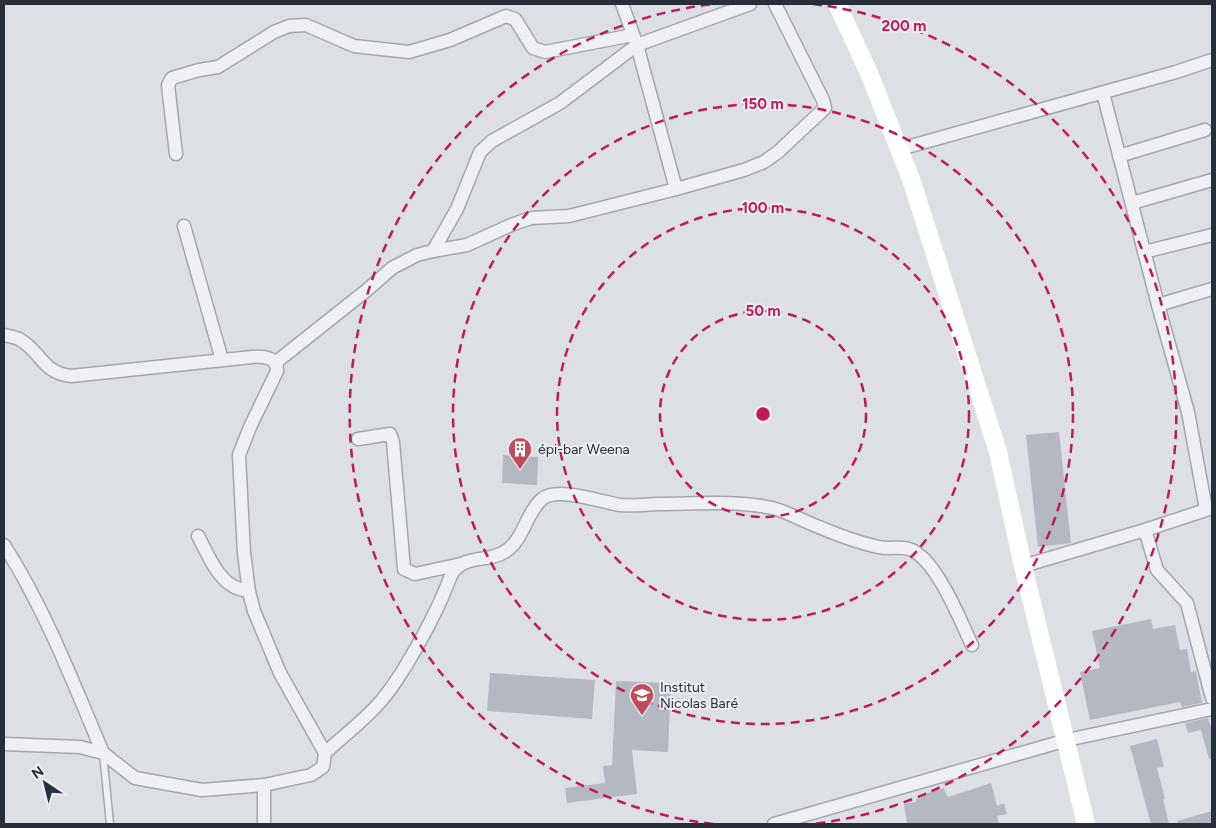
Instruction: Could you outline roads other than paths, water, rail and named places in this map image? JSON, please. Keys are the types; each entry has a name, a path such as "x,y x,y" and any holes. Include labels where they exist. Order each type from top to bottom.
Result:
{"main road":[{"path":"837,4 869,73 912,179 998,452 1023,566 1086,824"}],"street":[{"path":"622,4 635,40 676,189"},
{"path":"176,154 168,85 172,78 218,67 274,32 289,26 306,25 354,46 409,52 450,40 506,16 516,19 533,48 545,52 635,40 750,4"},
{"path":"275,362 392,268 417,255 433,250 467,245 531,218 569,216 676,189 744,170 764,162 789,142 825,108 823,100 775,4"},
{"path":"433,250 457,209 480,152 492,141 560,103 635,40"},
{"path":"900,149 1103,93 1212,60"},
{"path":"1023,566 1209,509 1188,412 1103,93"},
{"path":"1119,156 1205,130"},
{"path":"1132,203 1212,180"},
{"path":"184,226 222,360"},
{"path":"1144,252 1212,235"},
{"path":"1158,305 1212,290"},
{"path":"4,335 19,339 46,366 60,375 71,376 261,357 275,362 277,371 250,427 239,455 248,592 280,673 325,753 323,767 311,775 264,785 202,790 135,778 103,752 80,747 4,744"},
{"path":"358,440 390,434 393,442 404,569 415,574 474,559 495,556 506,551 516,540 535,507 542,499 549,495 560,493 622,505 714,503 772,508 867,545 885,549 904,547 913,550 932,570 944,588 972,645"},
{"path":"1145,530 1157,570 1186,603 1212,698"},
{"path":"198,536 218,572 226,581 248,592"},
{"path":"4,545 25,577 103,752"},
{"path":"325,753 379,703 397,682 425,632 452,574 460,564"},
{"path":"774,824 1067,740 1212,709"},
{"path":"264,785 264,824"}],"lane":[{"path":"103,752 110,824"}],"place":[{"name":"épi-bar Weena","path":"520,470"},
{"name":"Institut Nicolas Baré","path":"642,716"}]}
